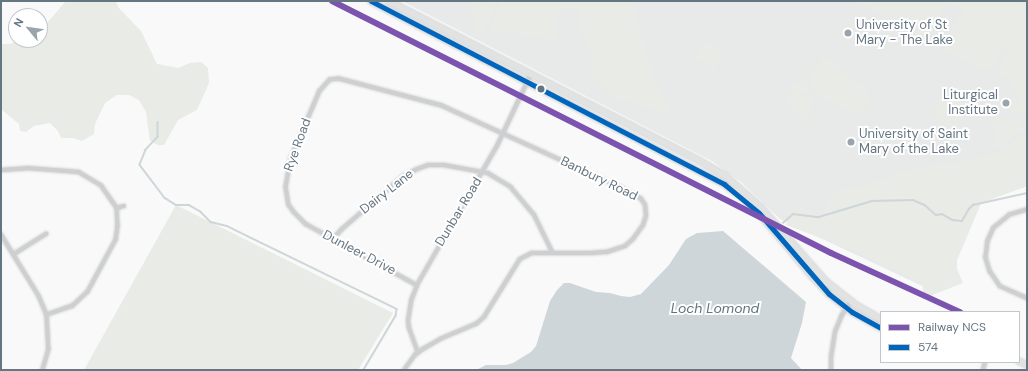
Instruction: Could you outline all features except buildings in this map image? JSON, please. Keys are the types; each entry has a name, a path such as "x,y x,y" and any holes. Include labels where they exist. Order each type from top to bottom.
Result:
{"main road":[{"path":"371,1 706,173 731,189 759,213 822,287 846,308 880,327"},
{"path":"389,1 700,161 726,176 758,203 817,272 850,301 880,318"}],"street":[{"name":"Dunbar Road","path":"418,353 408,321 411,301 417,285 483,172 531,74"},
{"name":"Banbury Road","path":"339,79 442,106 629,192 641,199 645,204 646,216 634,239 617,250 592,253 532,253 520,259 484,317 476,324 440,339 418,353 404,370"},
{"name":"Rye Road","path":"302,221 294,212 287,199 286,187 290,164 299,137 320,91 330,80 339,79"},
{"name":"Dairy Lane","path":"333,239 342,229 392,185 415,170 434,164 483,172 500,179 522,197 541,226 553,253"},
{"path":"1,170 21,168 79,172 101,185 117,208 118,226 116,240 88,292 72,306 47,315"},
{"path":"117,208 124,206"},
{"path":"1027,210 1002,219 994,228 988,241 986,262 1000,286 1008,291 1027,298"},
{"name":"Dunleer Drive","path":"302,221 417,285"},
{"path":"1,234 39,296 47,315 49,345 43,370"},
{"path":"14,254 46,234"},
{"path":"832,370 832,344 838,323 850,301"}],"shaded area":[{"path":"66,1 116,1 118,7 141,31 157,64 178,68 190,63 201,62 208,68 209,83 197,110 178,120 164,145 158,145 150,141 146,112 139,100 129,95 117,95 105,103 95,124 94,134 82,141 73,138 61,138 58,131 50,123 34,126 26,132 20,131 19,124 1,109 1,44 8,44 8,48 48,48 48,22"},
{"name":"University of Saint Mary of the Lake","path":"402,1 1027,1 1027,186 981,203 957,260 935,292 780,219 741,182 712,161"},
{"path":"472,1 497,1 484,34 475,29"},
{"path":"499,1 633,1 645,50 662,97 670,108 669,112 662,112 613,97 590,74 594,52 586,43 586,35 577,33 579,25 577,20 580,12 576,9 562,8 554,31 559,34 556,39 547,39 490,29"},
{"path":"855,1 1004,1 1027,4 1027,113 1011,115 1007,111 1009,108 1014,106 1019,98 1016,96 1017,92 1008,78 998,71 1010,47 1005,45 991,67 986,67 983,70 947,51 943,42 948,38 963,9 948,2 932,31 936,33 923,38"},
{"path":"704,43 724,53 715,70 696,58"},
{"path":"823,56 863,85 871,99 861,116 814,92 812,77"},
{"path":"800,74 807,80 810,92 792,102 787,102 794,85 800,84"},
{"path":"812,95 811,109 804,121 790,105 805,96"},
{"path":"950,95 973,110 972,113 962,116 954,133 939,120 937,115 931,113 941,97"},
{"path":"988,117 1017,120 1023,126 1027,123 1027,126 1002,145 992,148 995,139 995,129"},
{"path":"1027,132 1027,186 981,203 957,260 957,269 963,283 930,296 923,292 923,284 855,251 786,225 799,207 821,216 835,191 859,187 915,168 983,157 1001,151"},
{"path":"176,205 393,313 358,370 84,370"}],"water":[{"name":"Loch Lomond","path":"723,231 806,302 802,323 791,358 802,370 476,370 486,365 506,365 513,363 531,352 536,346 550,301 557,290 564,283 570,283 596,292 610,293 621,296 630,297 641,294 669,265 686,239 697,233"}],"waterway":[{"path":"158,122 158,137 146,150 140,165 165,198 176,205 189,205 201,212 211,222 227,226 397,309 396,316 364,370"},
{"path":"783,223 793,214 819,217 872,201 913,200 925,205 936,215 942,214 953,220 962,221 973,205 1027,193"}],"rail line":[{"name":"NCS","path":"332,1 831,253 958,311"}],"transit line":[{"name":"574","path":"371,1 724,184 759,213 829,294 852,312 880,327"}],"place":[{"name":"University of St Mary - The Lake","path":"848,33"},
{"name":"Liturgical Institute","path":"1006,103"},
{"name":"University of Saint Mary of the Lake","path":"851,142"}]}
